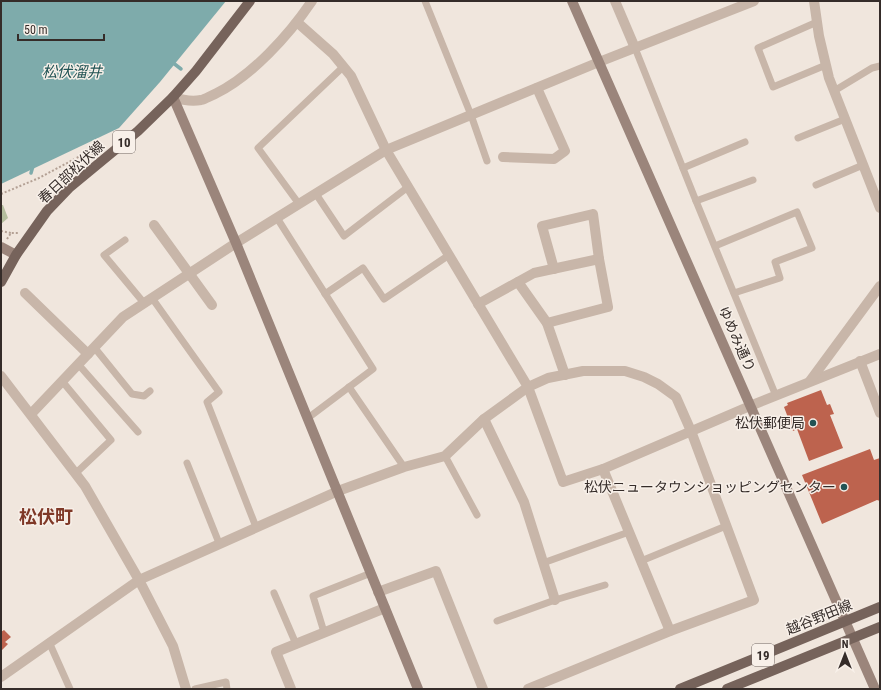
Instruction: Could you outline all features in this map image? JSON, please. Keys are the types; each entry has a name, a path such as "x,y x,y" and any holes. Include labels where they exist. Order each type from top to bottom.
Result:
{"main road":[{"name":"春日部松伏線","path":"1,282 16,255 47,211 69,188 138,131 174,97 250,1"},
{"name":"越谷野田線","path":"680,689 880,607"},
{"name":"19","path":"727,689 880,627"}],"street":[{"path":"174,97 186,101 201,100 229,87 253,69 298,22 312,1"},
{"name":"ゆめみ通り","path":"572,1 875,689"},
{"path":"615,1 635,48"},
{"path":"814,1 829,78 880,208"},
{"path":"31,414 122,317 236,243 386,150 747,2"},
{"path":"298,22 333,54 350,76 386,150 528,387 564,482 602,470 750,406 880,354"},
{"path":"503,157 554,159 565,151 537,88"},
{"path":"174,97 236,243 418,689"},
{"path":"547,323 608,307 599,259 593,214 542,226 554,269"},
{"path":"154,225 212,305"},
{"path":"1,247 16,255"},
{"path":"478,304 534,273 599,259"},
{"path":"518,282 547,323 565,375"},
{"path":"810,382 880,286"},
{"path":"25,294 91,350"},
{"path":"860,362 880,413"},
{"path":"1,677 139,580 338,491 404,467 445,456 484,419 528,387 548,378 584,371 625,371 644,376 676,397 691,431 754,600 670,631 528,689"},
{"path":"1,376 85,486 139,580 173,646 186,689"},
{"path":"484,419 524,502 555,600"},
{"path":"602,470 670,631"},
{"path":"378,592 436,571 483,689"},
{"path":"291,689 276,652 385,608"}],"lane":[{"path":"425,1 471,115 487,161"},
{"path":"817,22 758,48 773,87 826,65"},
{"path":"635,48 776,396"},
{"path":"834,91 872,68 880,66"},
{"path":"299,204 258,148 343,67"},
{"path":"798,138 845,119"},
{"path":"683,168 745,142"},
{"path":"816,185 863,165"},
{"path":"696,201 753,180"},
{"path":"316,194 344,236 408,187"},
{"path":"715,246 797,212 812,248 775,262 780,278 734,294"},
{"path":"277,218 373,369 308,418"},
{"path":"125,240 104,255 148,300 219,392 207,402 256,527"},
{"path":"325,294 363,268 384,299 449,255"},
{"path":"91,350 132,394 144,396 150,391"},
{"path":"78,364 138,432"},
{"path":"62,380 111,440 76,474"},
{"path":"349,387 404,467"},
{"path":"445,456 477,515"},
{"path":"187,463 219,543"},
{"path":"641,561 726,526"},
{"path":"543,563 629,532"},
{"path":"324,632 313,596 371,573"},
{"path":"497,621 555,600 605,585"},
{"path":"274,593 296,644"},
{"path":"49,642 70,689"},
{"path":"195,689 226,682 227,689"}],"path":[{"path":"1,194 39,178 84,154 97,154"},
{"path":"1,231 11,233"}],"green space":[{"path":"1,205 3,205 8,218 1,224"}],"water":[{"name":"松伏溜井","path":"1,1 226,1 160,82 119,128 1,184"}],"building":[{"path":"821,390 827,405 830,404 834,414 830,415 843,448 809,461 797,429 793,431 784,407 788,405 787,403"},
{"name":"松伏ニュータウンショッピングセンター","path":"870,449 874,460 880,458 880,501 877,500 822,524 802,475"},
{"path":"4,630 11,637 5,642 8,644 1,651 1,632"}],"waterway":[{"path":"172,62 181,69"},
{"path":"31,173 33,166"}],"place":[{"name":"松伏郵便局","path":"813,423"},
{"name":"松伏ニュータウンショッピングセンター","path":"844,487"}],"district":[{"name":"松伏町","path":"46,517"}]}
